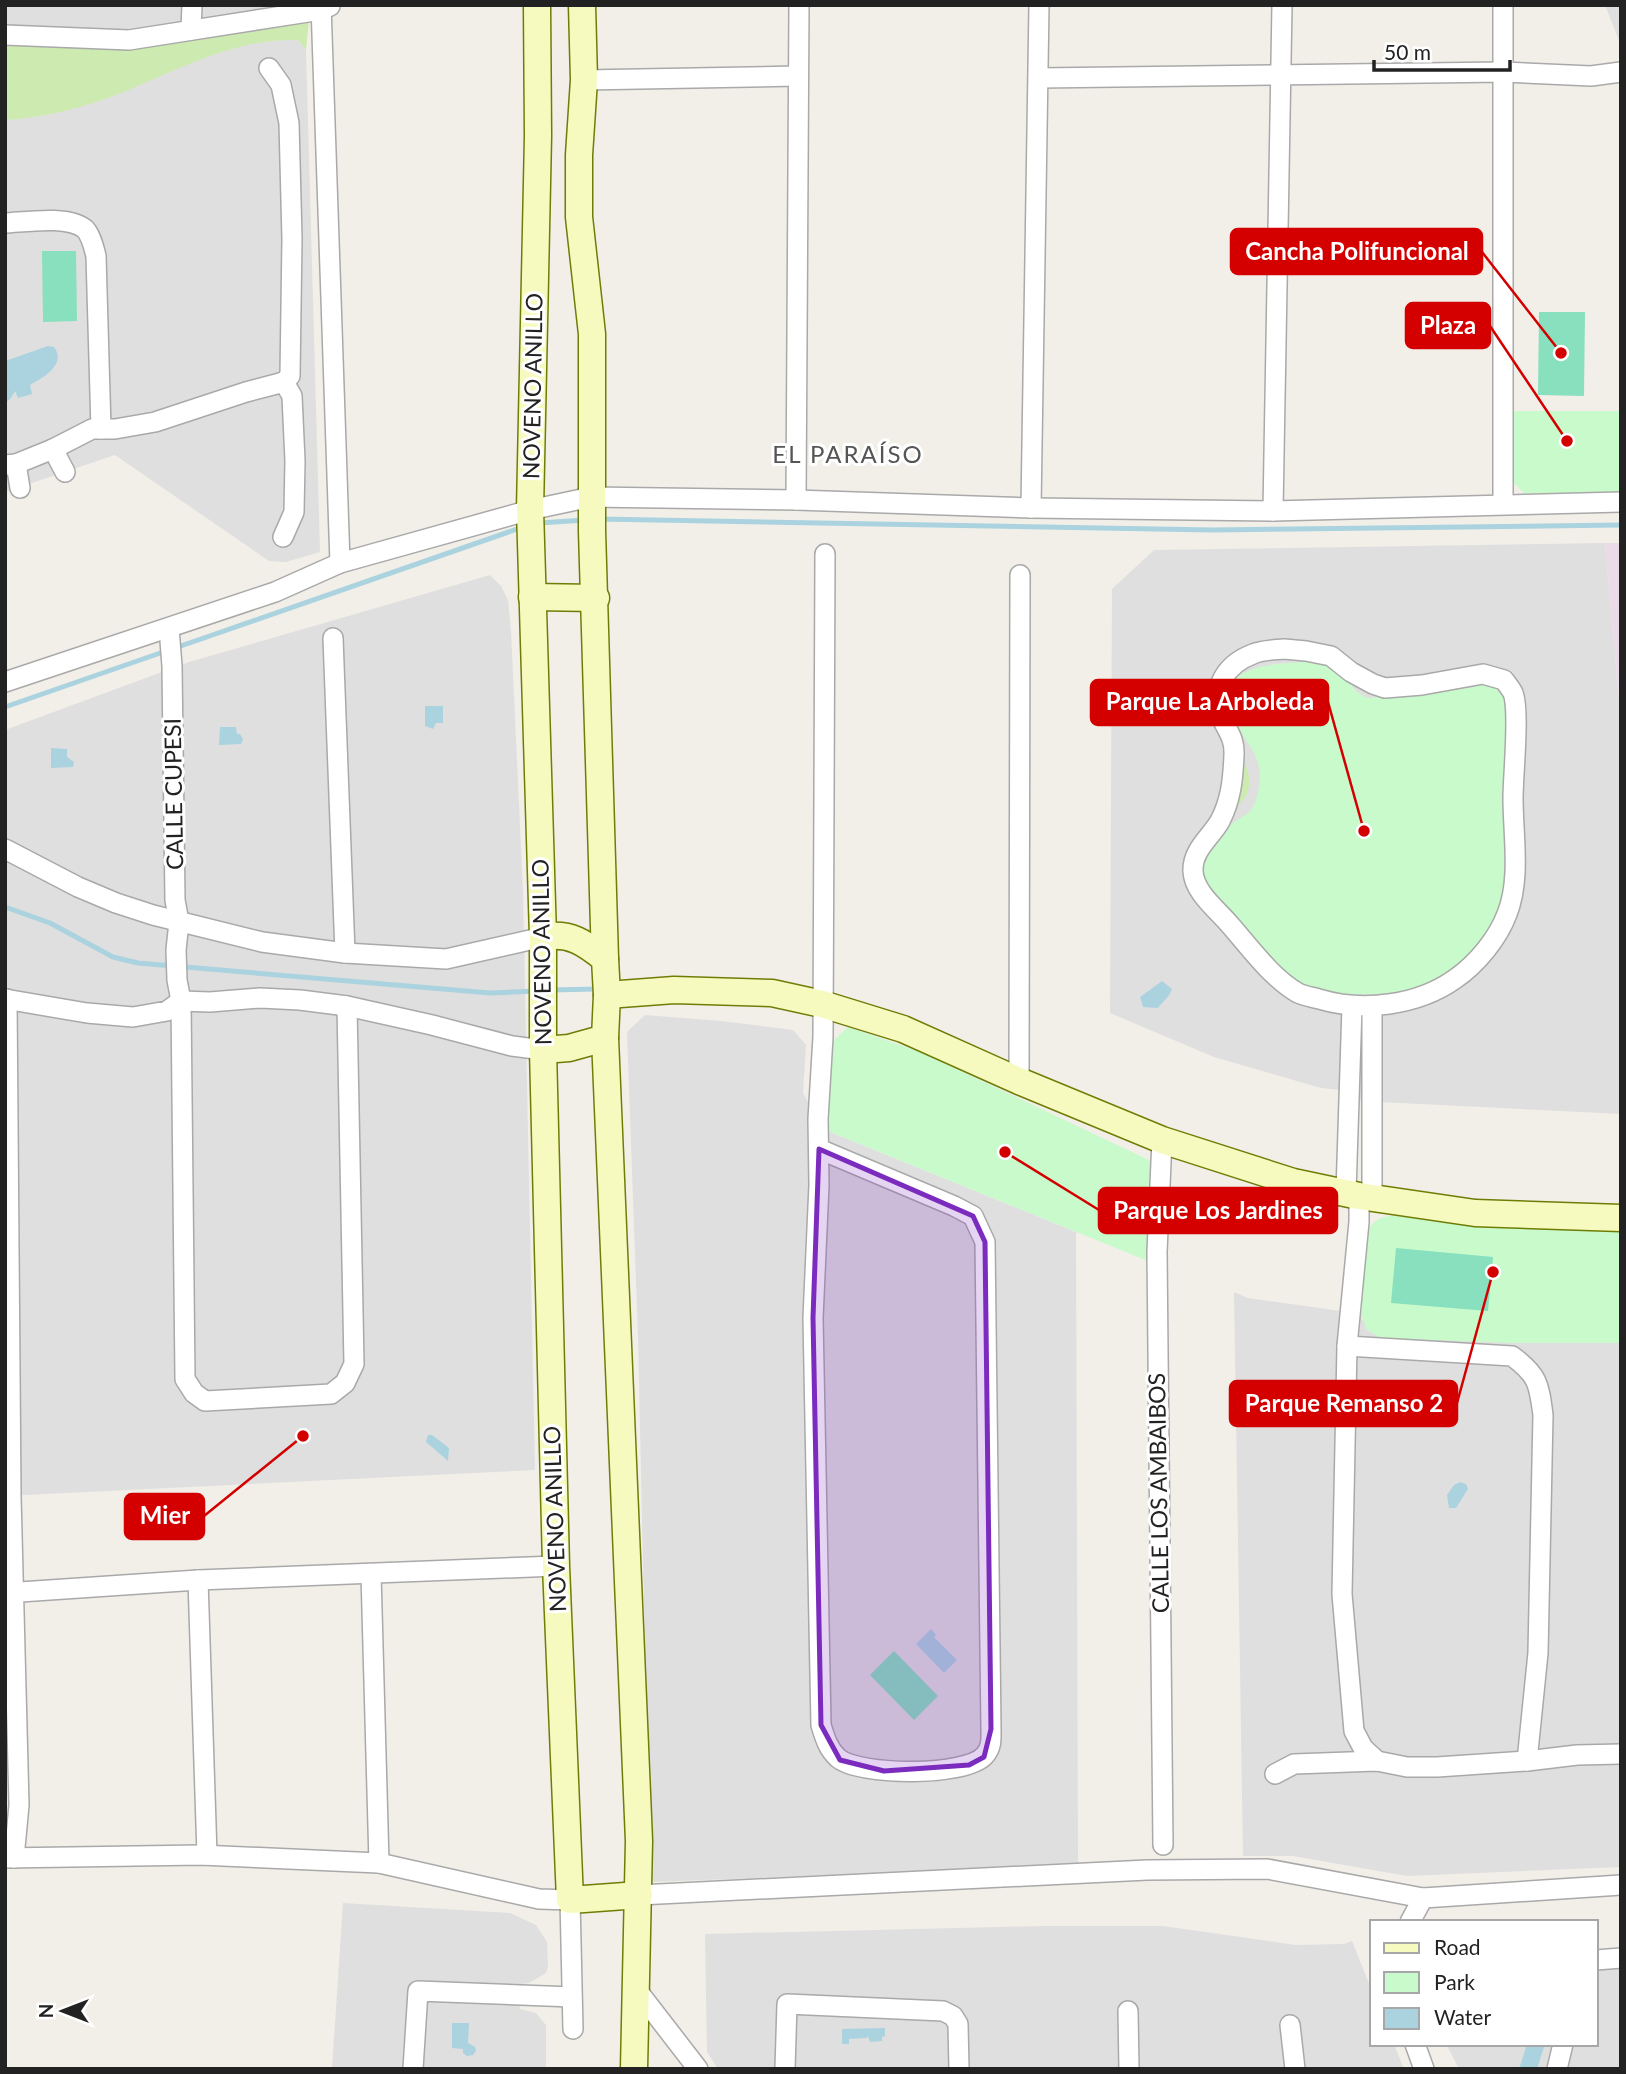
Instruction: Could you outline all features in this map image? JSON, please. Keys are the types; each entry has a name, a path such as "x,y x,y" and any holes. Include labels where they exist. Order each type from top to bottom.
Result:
{"street":[{"path":"191,30 192,5"},
{"name":"NOVENO ANILLO","path":"537,5 538,136 530,522 543,937 543,1050 556,1566 570,1899"},
{"path":"582,5 584,80 579,155 579,217 592,334 592,513 607,995 606,1038 638,1827 639,1895 634,2069"},
{"path":"796,500 799,5"},
{"path":"1031,508 1039,5"},
{"path":"1273,511 1282,5"},
{"path":"1503,5 1503,505"},
{"path":"5,35 129,40 324,7 340,563"},
{"path":"20,488 11,465 53,449 92,429 155,422 246,391 284,382 290,376 292,334 289,123 281,85 269,68"},
{"path":"1039,78 1503,72 1591,76 1621,72"},
{"path":"584,80 798,76"},
{"path":"5,223 65,221 85,230 91,241 96,256 101,429"},
{"path":"283,537 293,512 295,461 292,396 284,382"},
{"path":"53,449 65,472"},
{"path":"5,682 275,592 340,563 530,522 592,513 796,500 1031,508 1273,511 1621,502"},
{"path":"818,1149 973,1216 985,1242 992,1729 991,1745 984,1756 969,1765 938,1770 884,1771 840,1760 827,1745 821,1725 813,1318 822,1004 825,554"},
{"path":"1019,1081 1020,575"},
{"path":"532,597 596,598"},
{"name":"CALLE CUPESI","path":"169,628 172,658 175,900 179,922 176,950 181,1001 185,1379 194,1393 205,1401 331,1394 345,1382 354,1364 347,1006"},
{"path":"333,638 345,953"},
{"path":"1284,649 1331,656 1362,678 1385,688 1422,685 1483,674 1504,680 1513,693 1516,709 1514,881 1507,914 1494,939 1455,979 1406,1000 1352,1007 1299,993 1265,965 1197,887 1192,870 1197,852 1219,823 1231,796 1235,741 1221,715 1217,696 1222,677 1237,661 1255,653 1284,649"},
{"path":"5,849 78,887 116,903 262,942 345,953 446,959 558,934 575,938 605,959"},
{"path":"607,995 674,990 772,993 822,1004 904,1029 1019,1081 1162,1140 1293,1182 1475,1213 1621,1218"},
{"path":"606,1038 569,1048 543,1050 512,1046 347,1006 260,998 181,1001 167,1010 133,1017 87,1013 6,999 10,1592 19,1805 10,1858 207,1855 379,1863 539,1899 1147,1870 1267,1869 1423,1898 1621,1885"},
{"path":"1359,1195 1372,1006"},
{"path":"1352,1007 1359,1222 1347,1346 1342,1594 1354,1731 1363,1748 1377,1761"},
{"name":"CALLE LOS AMBAIBOS","path":"1162,1140 1157,1252 1163,1845"},
{"path":"1347,1346 1512,1356 1529,1368 1539,1384 1543,1415 1538,1653 1527,1762"},
{"path":"10,1592 198,1580 556,1566"},
{"path":"371,1574 379,1863"},
{"path":"198,1580 207,1855"},
{"path":"1275,1774 1294,1764 1377,1761 1407,1767 1437,1767 1527,1762 1577,1755 1621,1754"},
{"path":"1410,1920 1423,1898"},
{"path":"570,1899 573,2029"},
{"path":"1598,1960 1621,1958"},
{"path":"413,2069 418,1990 572,1997"},
{"path":"637,1990 698,2069"},
{"path":"785,2069 788,2004 943,2011 953,2016 958,2024 959,2069"},
{"path":"1128,2011 1129,2069"},
{"path":"1290,2025 1295,2069"},
{"path":"1416,2046 1424,2069"},
{"path":"1557,2069 1563,2046"}],"highlighted area":[{"path":"819,1149 973,1216 985,1242 991,1729 984,1757 969,1765 884,1771 840,1760 821,1725 813,1318"}],"shaded area":[{"path":"5,5 310,5 129,40 5,35"},
{"path":"1605,5 1621,5 1621,43 1620,43"},
{"path":"281,40 298,40 306,50 320,552 286,562 269,561 115,455 5,492 5,119 62,111 104,99 221,50"},
{"path":"1605,543 1621,723 1621,1114 1340,1100 1340,1090 1321,1088 1214,1057 1110,1013 1112,589 1154,550"},
{"path":"1605,543 1621,543 1621,723"},
{"path":"490,575 501,586 508,600 511,631 523,891 535,1470 5,1496 5,730 189,662"},
{"path":"645,1015 793,1030 806,1045 803,1093 828,1131 1076,1232 1078,1866 650,1882 638,1337 627,1032"},
{"path":"1234,1292 1248,1298 1361,1314 1362,1320 1512,1343 1621,1343 1621,1867 1407,1876 1293,1856 1243,1856"},
{"path":"343,1903 510,1913 536,1925 547,1942 548,1965 546,1973 529,1983 521,1984 520,2009 536,2013 546,2025 546,2069 332,2069"},
{"path":"1163,1926 1296,1945 1344,1944 1352,1941 1370,1986 1370,2046 1395,2046 1404,2069 718,2069 707,2052 705,1934"},
{"path":"1621,1950 1621,2069 1459,2069 1447,2046 1598,2046 1598,1953"}],"green space":[{"path":"310,11 306,50 298,40 247,45 199,60 93,103 43,115 5,120 5,35 129,40"},
{"path":"42,251 76,251 77,321 43,322"},
{"path":"1539,312 1585,312 1584,396 1538,395"},
{"path":"1513,411 1621,411 1621,494 1524,493 1514,483 1512,472"},
{"path":"1305,662 1336,669 1357,691 1369,698 1446,691 1481,684 1502,691 1507,732 1508,865 1504,901 1482,942 1468,958 1452,971 1416,988 1374,994 1333,994 1301,985 1244,931 1208,889 1205,881 1202,863 1206,853 1226,828 1252,809 1259,784 1258,762 1229,706 1229,691 1234,680 1244,672 1258,668"},
{"path":"1243,761 1249,774 1249,787 1244,799 1234,809"},
{"path":"848,1027 923,1053 1151,1161 1148,1261 828,1131 831,1043"},
{"path":"1398,1215 1484,1224 1621,1228 1621,1343 1512,1343 1381,1338 1367,1330 1361,1314 1368,1230 1380,1218"},
{"path":"1396,1248 1493,1257 1488,1311 1391,1303"},
{"path":"894,1651 938,1696 914,1720 870,1675"}],"water":[{"path":"48,346 54,347 57,353 56,365 30,385 32,394 18,398 15,391 5,403 5,361"},
{"path":"425,706 443,706 443,723 436,723 433,729 425,726"},
{"path":"220,727 236,727 237,734 243,739 241,744 219,745"},
{"path":"51,748 67,749 67,757 74,762 73,767 51,768"},
{"path":"1162,981 1172,989 1168,997 1158,1008 1143,1007 1140,997"},
{"path":"428,1435 432,1435 449,1448 448,1461 426,1442"},
{"path":"1460,1482 1466,1484 1468,1489 1456,1508 1449,1508 1447,1495 1454,1485"},
{"path":"931,1629 936,1635 934,1637 957,1660 944,1673 916,1644"},
{"path":"452,2023 469,2023 468,2043 475,2047 476,2051 473,2055 467,2056 463,2049 452,2048"},
{"path":"885,2028 882,2041 870,2042 868,2036 849,2039 849,2044 842,2044 842,2029"},
{"path":"1526,2046 1544,2046 1537,2069 1519,2069"}],"waterway":[{"path":"599,519 1212,530 1621,525"},
{"path":"539,523 585,520"},
{"path":"175,648 523,527"},
{"path":"5,707 166,651"},
{"path":"5,907 50,923 113,957 138,963 490,993 536,991"},
{"path":"549,990 598,989"}],"place":[{"name":"Cancha Polifuncional","path":"1561,353"},
{"name":"Plaza","path":"1567,441"},
{"name":"Parque La Arboleda","path":"1364,831"},
{"name":"Parque Los Jardines","path":"1005,1152"},
{"name":"Parque Remanso 2","path":"1493,1272"},
{"name":"Mier","path":"303,1436"}],"district":[{"name":"EL PARAÍSO","path":"848,455"}]}
